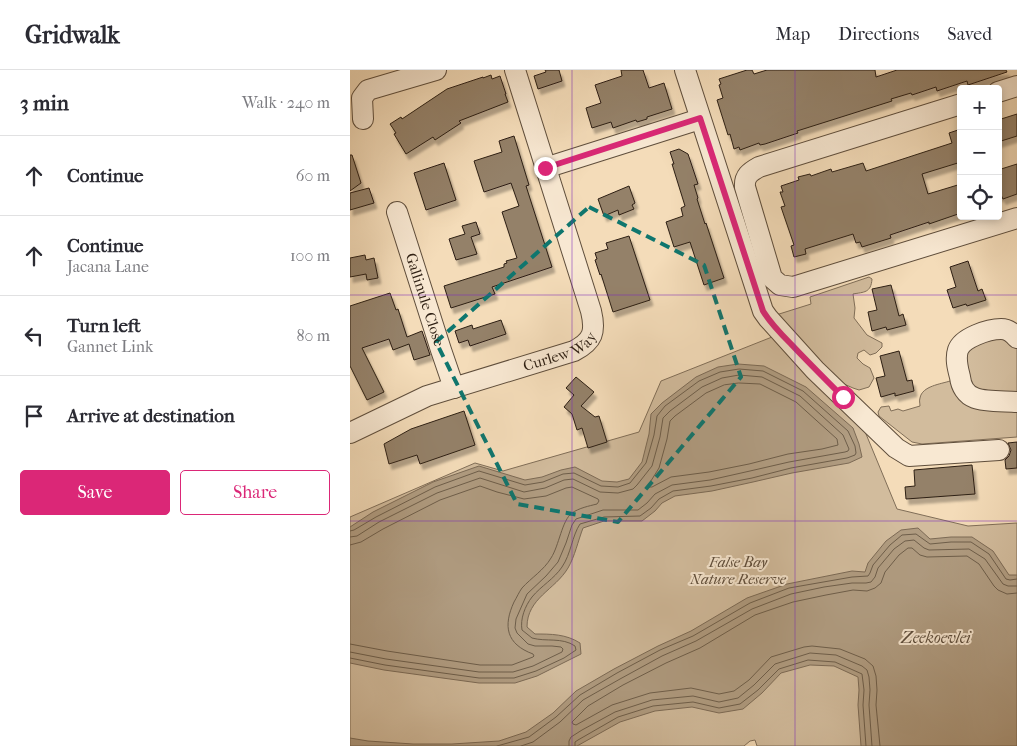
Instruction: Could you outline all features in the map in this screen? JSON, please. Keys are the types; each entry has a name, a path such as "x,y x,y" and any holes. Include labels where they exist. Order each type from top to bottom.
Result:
{"street":[{"path":"363,119 362,98 368,90 436,70"},
{"name":"Curlew Way","path":"350,433 427,396 574,351 588,342 593,334 594,320 592,311 515,70"},
{"path":"684,70 763,311 774,325 815,370 896,448 909,456 999,450"},
{"path":"1002,91 1017,86"},
{"path":"957,105 759,167 748,174 744,182 745,187 772,278 780,285 793,287 1017,218"},
{"path":"545,168 700,118"},
{"name":"Gallinule Close","path":"397,212 454,388"},
{"path":"1017,338 1008,330 994,330 965,340 960,346 957,355 964,390 974,398 1017,402"}],"highlighted area":[{"path":"589,207 704,265 741,377 618,522 517,504 436,342"}],"green space":[{"path":"869,277 872,279 870,287 864,292 853,294 854,318 867,335 882,343 882,347 876,353 870,355 864,350 858,353 857,358 870,368 874,378 869,387 859,390 826,376 776,315 811,304 810,297"},
{"path":"998,335 1017,345 1017,393 1012,395 972,388 964,352"},
{"name":"False Bay Nature Reserve","path":"772,337 859,417 897,509 968,526 1017,523 1017,746 757,746 755,740 750,741 744,746 350,746 350,517 475,463 503,471 639,432 661,381"},
{"path":"950,381 961,397 1017,408 1017,437 922,444 912,442 879,416 878,412 881,407 889,406 891,411 898,409 903,411 920,406 921,394 924,391 932,386"}],"water":[{"path":"738,364 764,366 806,387 853,428 862,457 849,463 792,473 712,491 675,496 662,503 642,521 604,521 583,528 568,568 563,576 537,601 528,617 527,627 535,634 558,635 575,640 580,643 581,654 537,676 515,683 479,683 384,670 350,663 350,527 373,512 433,482 479,466 525,480 575,467 602,481 617,482 629,479 642,462 649,434 651,414 662,403 696,377 718,367"},
{"name":"Zeekoevlei","path":"918,528 930,539 972,537 993,551 1009,575 1017,575 1017,746 861,746 858,677 834,666 810,665 781,673 743,709 719,713 692,707 655,711 620,722 577,746 350,746 350,738 413,744 452,744 499,741 526,732 553,713 576,691 658,646 691,631 747,598 787,584 852,571 865,572 868,563 886,541 901,530"}],"building":[{"path":"545,70 559,70 562,81 538,89 534,76 546,72"},
{"path":"621,70 643,70 649,88 664,83 672,109 647,117 647,119 637,122 636,120 613,128 611,122 592,128 586,108 601,103 595,85 622,76"},
{"path":"747,70 752,70 754,74 767,70 875,70 876,77 897,70 1006,70 1007,72 968,85 967,81 937,91 936,87 912,95 911,93 891,99 892,101 797,131 798,133 765,144 760,145 759,143 740,150 739,147 734,149 717,100 723,98 719,79"},
{"path":"491,75 492,79 500,76 508,102 459,121 461,123 435,140 433,137 406,154 390,124 401,117 402,119 447,89"},
{"path":"1017,114 1017,136 1002,141 1002,119"},
{"path":"957,130 957,163 922,174 928,194 957,185 957,214 890,235 891,238 862,247 860,242 856,243 853,234 805,249 806,254 794,257 791,246 794,245 781,207 785,206 780,192 783,192 781,186 799,180 798,177 810,174 811,176 831,169 832,172 863,163 866,171 952,143 949,133"},
{"path":"514,136 529,185 526,186 552,267 492,287 495,294 451,308 444,286 504,267 504,264 507,263 506,261 517,258 502,212 519,206 511,183 484,192 474,161 502,152 499,141"},
{"path":"679,149 688,154 698,184 694,185 697,199 724,278 704,285 690,242 674,247 666,222 683,216 681,208 685,206 670,152"},
{"path":"350,155 352,155 361,183 350,191"},
{"path":"444,163 456,200 426,210 414,173"},
{"path":"1017,164 1017,194 1003,199 1002,197 1002,169"},
{"path":"629,186 635,203 632,205 634,209 619,215 618,210 604,216 598,199"},
{"path":"369,188 374,203 350,210 350,193"},
{"path":"476,222 480,234 471,237 477,254 456,260 449,239 465,234 462,226"},
{"path":"629,236 650,300 613,312 595,260 597,259 595,253 608,249 606,243"},
{"path":"365,255 366,260 374,258 378,278 367,280 366,274 350,277 350,258"},
{"path":"968,261 978,291 982,289 986,300 953,308 947,290 956,287 950,267"},
{"path":"891,285 899,316 903,314 906,325 887,330 886,327 872,331 868,312 877,310 872,289"},
{"path":"390,293 396,310 398,309 407,337 422,331 430,355 414,360 409,344 393,350 389,339 362,348 384,392 367,400 350,366 350,306"},
{"path":"501,320 506,334 470,346 468,340 459,343 455,331 472,325 473,329"},
{"path":"899,351 907,381 912,380 914,391 895,396 895,393 881,397 876,378 885,376 880,356"},
{"path":"576,377 594,392 581,406 595,417 599,416 607,442 588,448 582,428 577,430 572,414 564,407 574,395 566,388"},
{"path":"464,411 475,445 420,464 417,455 389,464 384,444 411,429"},
{"path":"1017,442 1017,468 1006,469 1005,460 1011,450 1008,443"},
{"path":"972,465 975,494 906,499 905,487 915,486 914,470"}],"route":[{"path":"545,168 700,118 763,311 815,370 843,397"}]}
